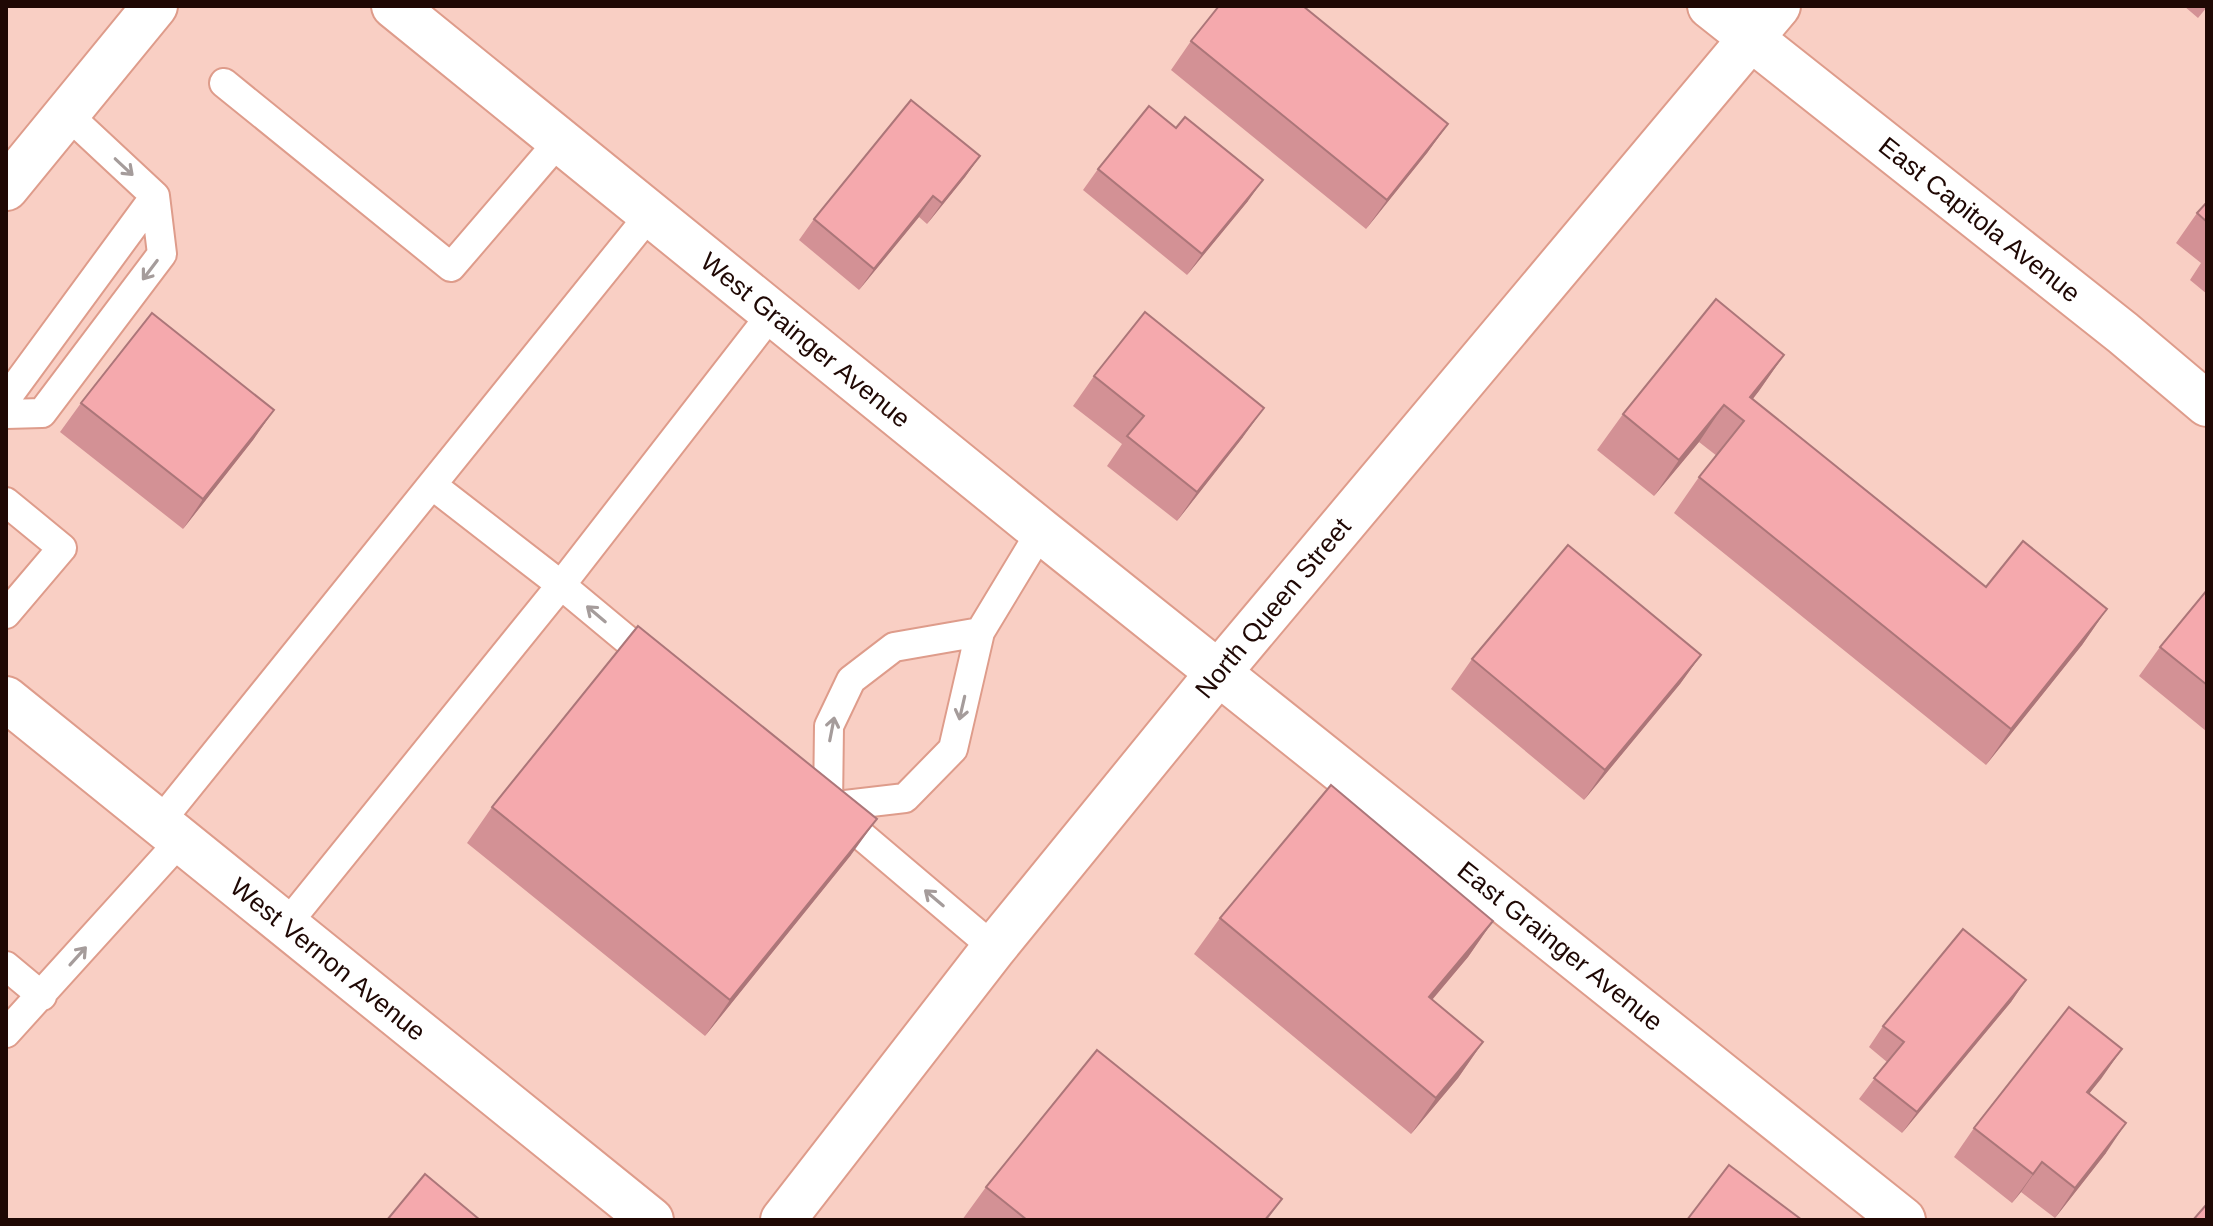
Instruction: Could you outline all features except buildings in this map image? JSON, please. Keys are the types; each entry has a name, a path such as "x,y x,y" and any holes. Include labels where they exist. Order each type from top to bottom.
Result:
{"street":[{"path":"6,188 155,6"},
{"name":"West Grainger Avenue","path":"394,6 1219,672"},
{"name":"East Capitola Avenue","path":"1710,6 1765,22 2207,404"},
{"name":"North Queen Street","path":"783,1220 994,948 1219,672 1765,22"},
{"name":"East Grainger Avenue","path":"1219,672 1903,1220"},
{"name":"West Vernon Avenue","path":"6,699 651,1220"}],"lane":[{"path":"224,83 451,267 560,140"},
{"path":"6,414 42,413 162,254 155,196 67,114"},
{"path":"6,399 155,196"},
{"path":"6,1033 42,996 432,485 651,213"},
{"path":"286,925 561,585 773,312"},
{"path":"432,485 561,585 670,676"},
{"path":"6,502 62,548 6,614"},
{"path":"828,807 905,798 953,749 980,632 1041,531"},
{"path":"828,807 829,726 851,680 894,647 980,632"},
{"path":"803,787 994,948"},
{"path":"6,966 42,996"}]}
